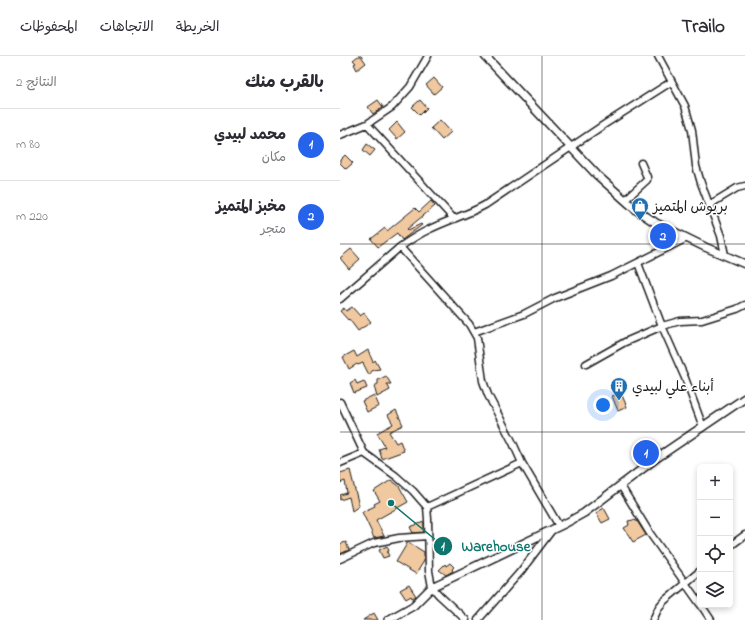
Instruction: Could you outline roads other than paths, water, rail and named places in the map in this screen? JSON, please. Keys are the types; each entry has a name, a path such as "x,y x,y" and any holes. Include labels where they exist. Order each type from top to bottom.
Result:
{"street":[{"path":"340,135 367,124 392,107 405,95 428,56"},
{"path":"485,56 596,175 625,200 656,223 745,264"},
{"path":"658,56 685,106 692,130 696,166 721,236 725,255"},
{"path":"340,299 400,247 431,228 485,205 671,82"},
{"path":"367,124 454,219"},
{"path":"625,200 647,180 648,177 641,163"},
{"path":"709,205 737,188 745,186"},
{"path":"474,332 524,314 555,298 612,276 687,238"},
{"path":"400,247 474,332 477,338 482,381 522,463 559,526"},
{"path":"638,263 662,326 685,378 703,427"},
{"path":"586,364 625,342 662,326 680,321 702,320 745,305"},
{"path":"388,620 412,606 432,587 552,530 584,513 658,457 745,398"},
{"path":"340,402 364,452 396,476 427,506 429,571 432,587 439,596 466,620"},
{"path":"340,463 364,452"},
{"path":"427,506 522,463"},
{"path":"621,486 649,532 697,601"},
{"path":"478,620 521,571 552,530"},
{"path":"733,544 745,535"},
{"path":"340,559 374,543 399,538 428,536"},
{"path":"653,620 659,607 664,601 699,572"},
{"path":"702,608 711,620"}],"place":[{"name":"بريوش المتميز","path":"640,221"},
{"name":"مخبز المتميز","path":"663,236"},
{"name":"أبناء علي لبيدي","path":"619,401"},
{"name":"محمد لبيدي","path":"646,453"},
{"name":"Warehouse","path":"391,503"}]}
